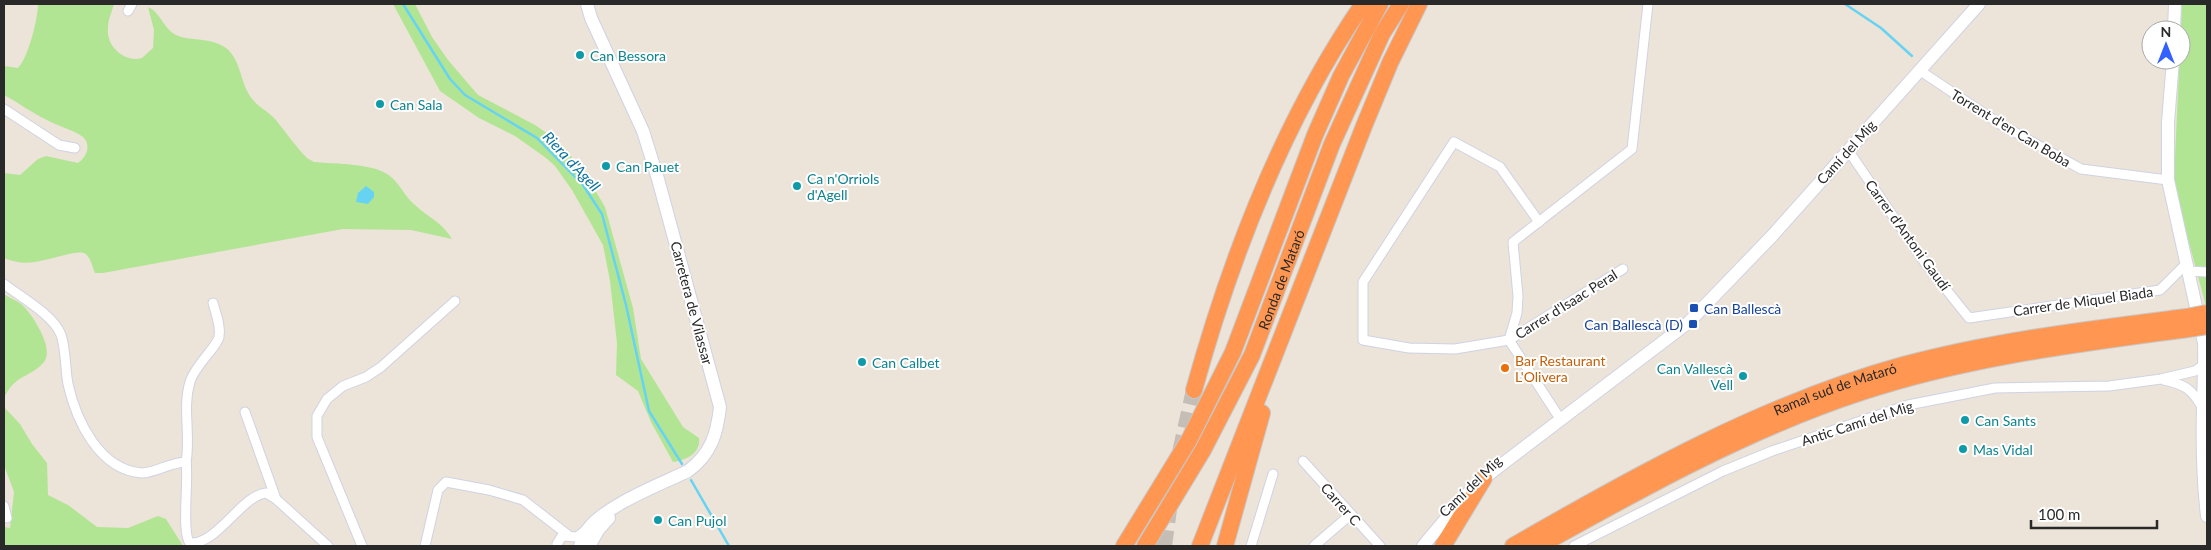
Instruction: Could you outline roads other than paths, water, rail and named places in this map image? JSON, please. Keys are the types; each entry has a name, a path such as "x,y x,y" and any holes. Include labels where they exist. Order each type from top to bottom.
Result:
{"highway":[{"path":"1194,390 1228,281 1282,148 1322,72 1363,4"},
{"name":"Ronda de Mataró","path":"1124,546 1189,440 1233,352 1315,136 1349,60 1380,4"},
{"name":"Ronda de Mataró","path":"1145,546 1203,450 1252,355 1332,144 1382,34 1401,4"},
{"path":"1200,546 1390,63 1419,4"},
{"path":"1539,546 1681,470 1773,427 1863,392 1947,368 1998,356 2187,323 2207,313"},
{"path":"2187,323 2207,326"},
{"name":"Ramal sud de Mataró","path":"1513,546 1691,451 1768,414 1859,379 1940,356 2006,342 2187,323"},
{"path":"1225,546 1280,353 1279,344"},
{"path":"1443,546 1484,478"}],"street":[{"name":"Carretera de Vilassar","path":"578,537 592,523 626,501 688,471 697,464 710,447 715,436 720,407 658,179 645,139 590,18 587,4"},
{"path":"1557,414 1509,340 1517,313 1518,296 1513,242 1632,149 1648,4"},
{"name":"Camí del Mig","path":"1413,546 1480,473 1625,372 1684,326 1772,236 1979,4"},
{"path":"2174,20 2175,4"},
{"name":"Torrent d'en Can Boba","path":"1920,70 2000,124 2080,169 2168,180"},
{"path":"2172,70 2168,122 2168,180 2198,308 2205,364 2202,407 2207,516"},
{"path":"4,109 59,146 75,148"},
{"path":"1509,340 1455,348 1409,348 1363,340 1363,282 1454,142 1500,167 1539,222"},
{"name":"Carrer d'Antoni Gaudí","path":"1848,150 1925,263 1969,318"},
{"path":"2187,267 2207,272"},
{"name":"Carrer de Miquel Biada","path":"1969,318 2160,290 2187,267"},
{"name":"Carrer d'Isaac Peral","path":"1509,340 1623,269"},
{"path":"4,284 49,319 61,334 72,395 84,429 100,452 128,469 144,473 175,462 186,462"},
{"name":"Camí del Mig","path":"1423,546 1490,469 1528,440 1557,414 1711,298"},
{"path":"362,546 317,437 317,416 326,399 343,386 366,377 381,367 455,301"},
{"path":"213,303 219,324 219,338 195,368 186,400 186,434 189,444 186,462 188,474 185,534 190,543 199,542 231,519 254,495 266,493 276,499 328,546"},
{"name":"Antic Camí del Mig","path":"1574,546 1723,471 1908,405 1995,388 2109,386 2161,379 2195,371 2205,364"},
{"name":"Camí del Mig","path":"1557,414 1564,413 1607,381 1625,372"},
{"name":"Antic Camí del Mig","path":"2161,379 2185,386 2194,393 2202,407"},
{"path":"245,412 276,499"},
{"name":"Carrer C","path":"1303,461 1380,546"},
{"path":"1251,546 1273,474"},
{"path":"424,546 438,490 446,482 489,490 523,500 544,519 578,537"},
{"path":"589,546 607,520 626,501"},
{"path":"4,506 7,518"},
{"path":"1314,546 1350,515"},
{"path":"544,519 557,545"},
{"path":"557,545 562,536 578,537 607,520"}],"water":[{"path":"366,186 374,192 374,197 368,204 356,202 358,193"}],"waterway":[{"name":"Riera d'Agell","path":"403,4 450,79 465,95 537,138 583,185 602,214 626,305 649,411 682,464"},
{"path":"1845,4 1881,28 1912,56"},
{"name":"Riera d'Agell","path":"691,480 729,546"}],"tunnel":[{"path":"1164,546 1172,488 1194,390"}],"place":[{"name":"Can Bessora","path":"580,55"},
{"name":"Can Sala","path":"380,104"},
{"name":"Can Pauet","path":"606,166"},
{"name":"Ca n'Orriols d'Agell","path":"797,186"},
{"name":"Can Ballescà","path":"1694,308"},
{"name":"Can Ballescà (D)","path":"1693,324"},
{"name":"Can Calbet","path":"862,362"},
{"name":"Bar Restaurant L'Olivera","path":"1505,368"},
{"name":"Can Vallescà Vell","path":"1743,376"},
{"name":"Can Sants","path":"1965,420"},
{"name":"Mas Vidal","path":"1963,449"},
{"name":"Can Pujol","path":"658,520"}]}
